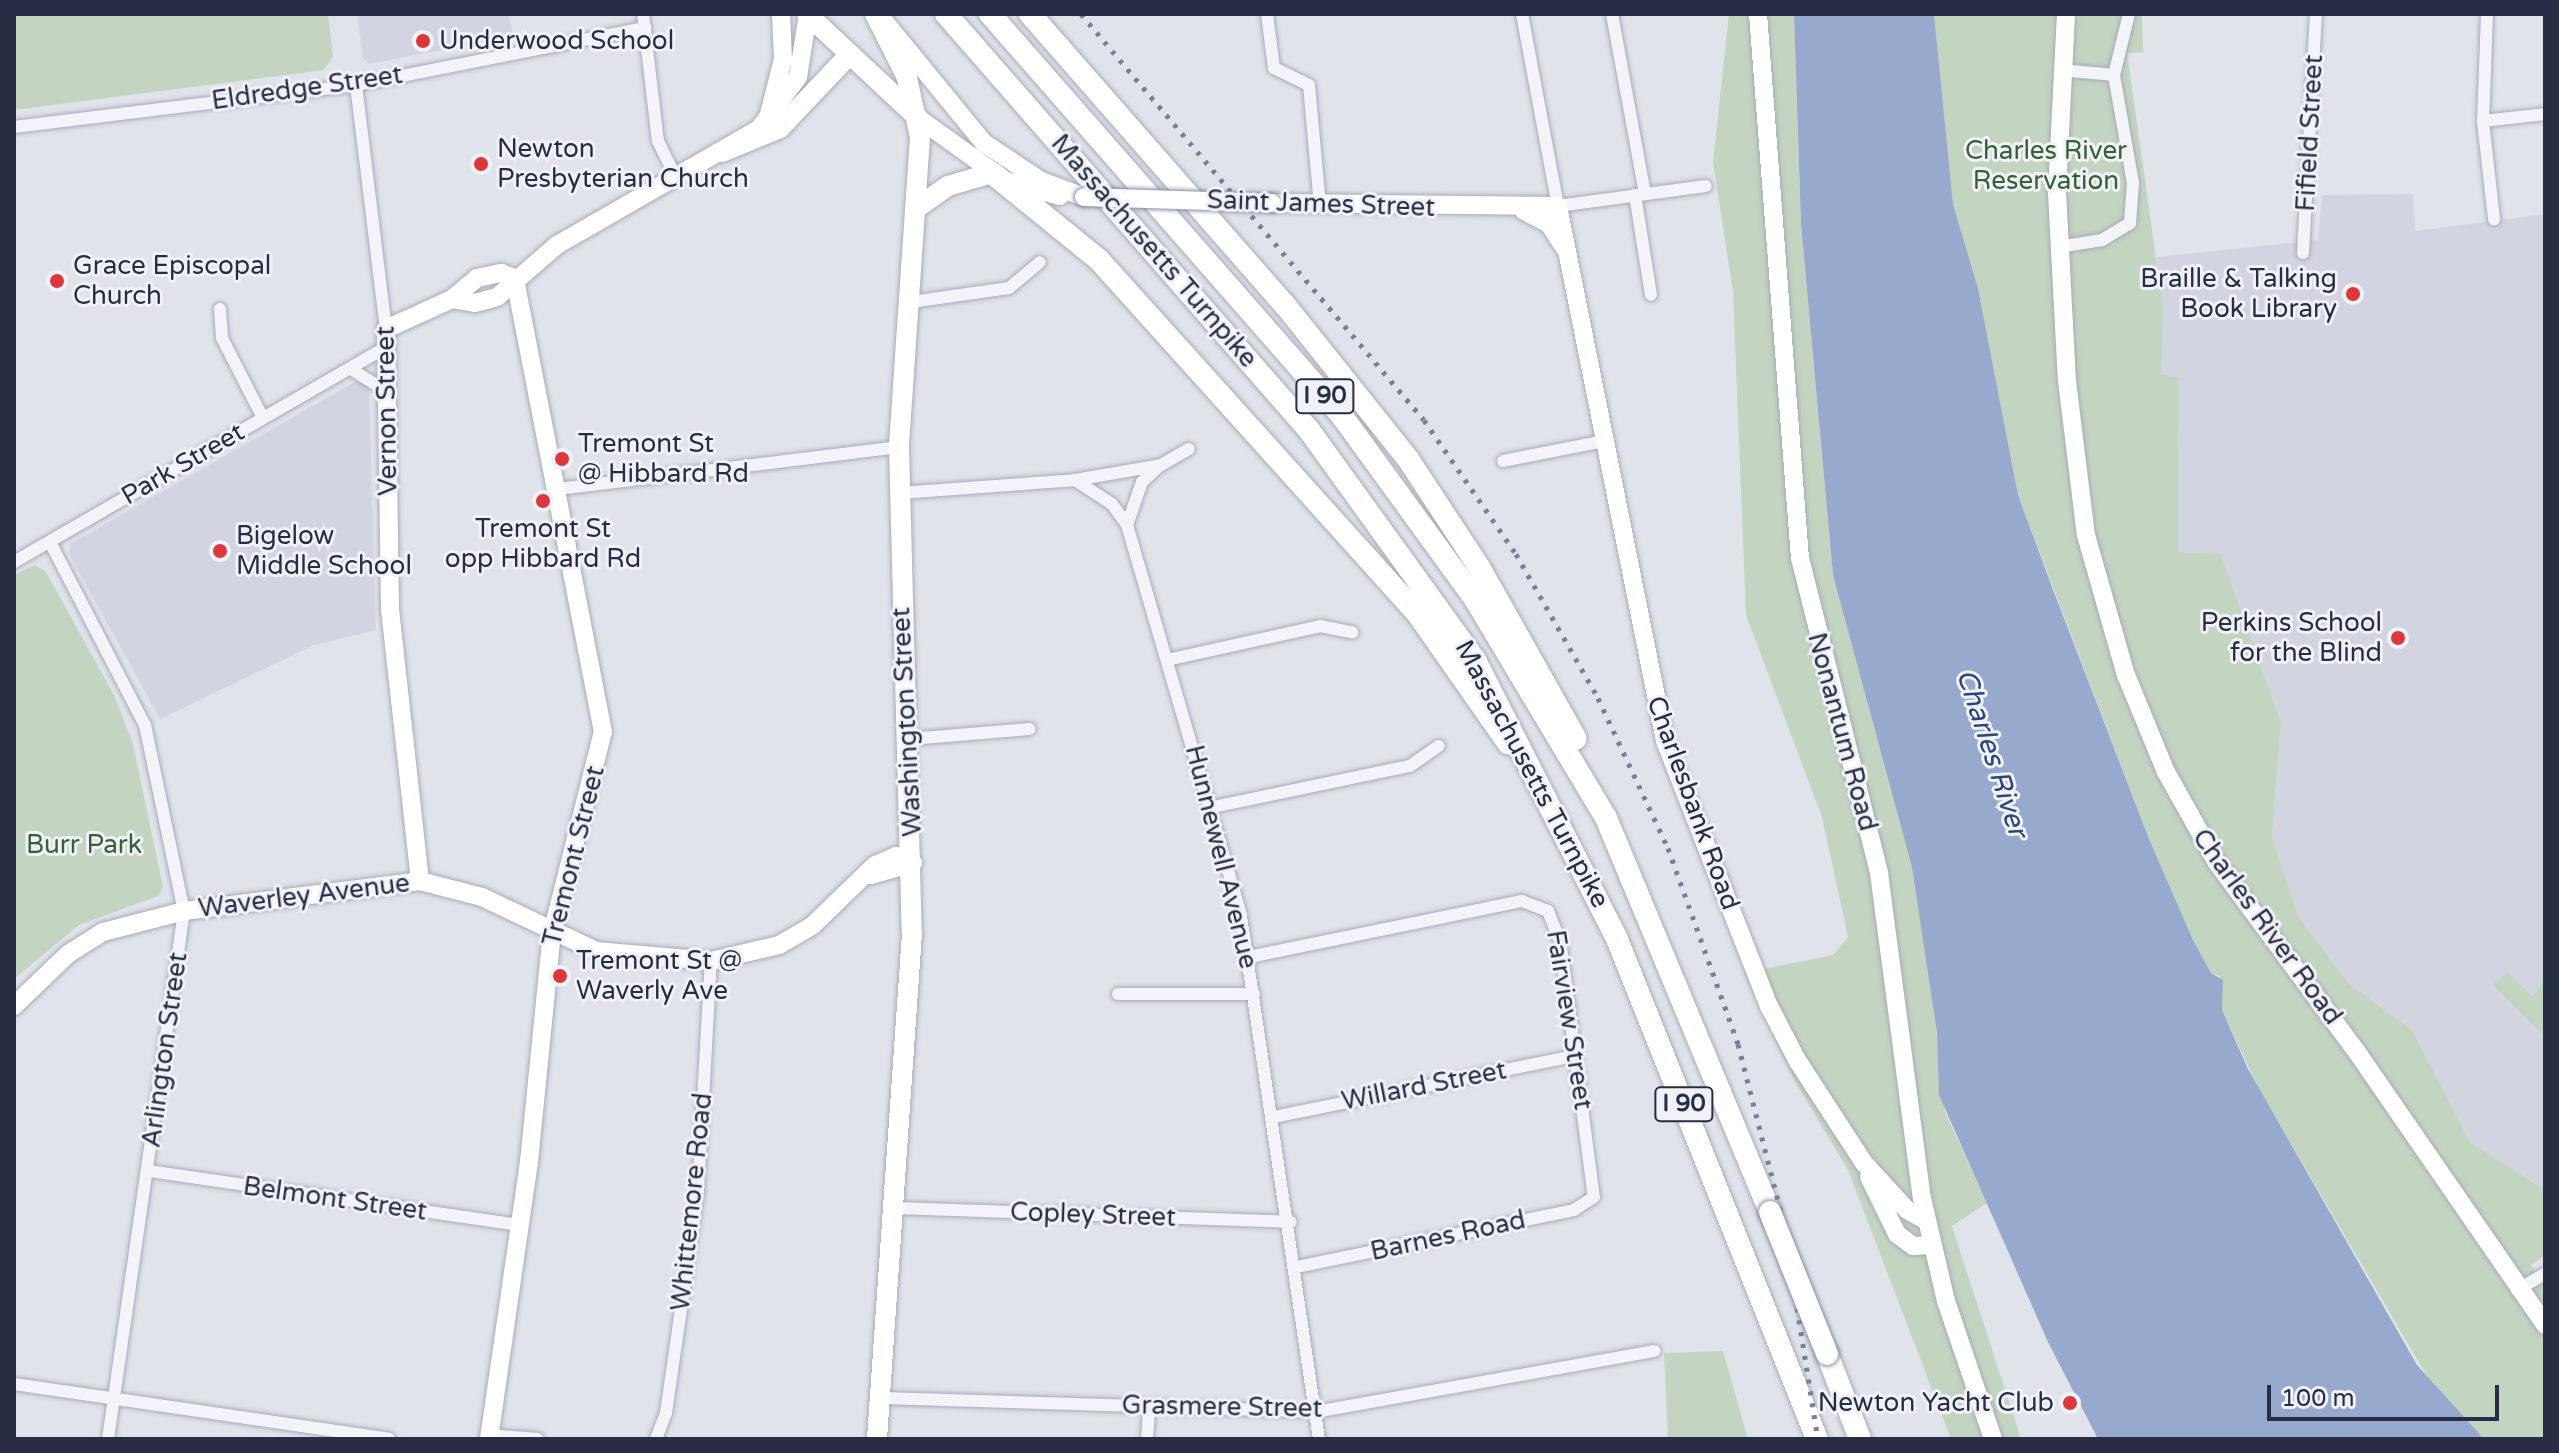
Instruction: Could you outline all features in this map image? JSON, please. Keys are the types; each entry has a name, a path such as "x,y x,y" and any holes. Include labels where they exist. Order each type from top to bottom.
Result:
{"highway":[{"name":"Massachusetts Turnpike","path":"946,14 1353,485 1475,660 1555,809 1639,991 1817,1439"},
{"name":"Massachusetts Turnpike","path":"990,14 1377,460 1475,599 1606,818 1770,1212 1860,1439"},
{"path":"1030,14 1285,305 1408,459 1572,727 1606,818"},
{"path":"992,173 1099,260 1404,598 1555,809"}],"main road":[{"path":"808,14 848,56 918,118"},
{"name":"Washington Street","path":"876,14 899,58 918,118 918,207 899,447 913,863 895,1208 877,1439"},
{"path":"722,152 780,128 848,56"},
{"path":"918,207 948,186 992,173"}],"street":[{"path":"643,14 658,141 676,178"},
{"path":"765,124 782,68 781,14"},
{"name":"Park Street","path":"14,562 263,418 354,371 387,338 452,299 475,303 497,297 515,278 574,234 722,152 765,124 798,77 808,14"},
{"name":"Saint James Street","path":"876,14 984,143 1041,181 1084,197"},
{"path":"1267,14 1274,68 1309,85 1320,205"},
{"name":"Charlesbank Road","path":"1522,14 1665,741 1769,1006 1864,1163 1897,1234 1913,1246 1932,1245"},
{"path":"1612,14 1640,194 1651,295"},
{"name":"Nonantum Road","path":"1758,14 1795,527 1819,651 1879,873 1932,1245 1993,1439"},
{"name":"Charles River Road","path":"2066,14 2061,70 2058,247 2086,535 2114,639 2152,743 2234,889 2359,1055 2517,1290 2545,1325"},
{"path":"2058,247 2102,240 2130,223 2133,183 2114,75 2129,14"},
{"name":"Fifield Street","path":"2303,253 2316,14"},
{"path":"2487,14 2483,121 2494,219"},
{"name":"Eldredge Street","path":"14,127 356,85 645,28"},
{"path":"2061,70 2114,75"},
{"name":"Vernon Street","path":"356,85 387,338 392,642 420,881"},
{"path":"2483,121 2545,114"},
{"name":"Saint James Street","path":"918,118 992,173 1039,194 1320,205 1518,209 1558,206"},
{"path":"1558,206 1706,186"},
{"name":"Charlesbank Road","path":"1518,209 1549,224 1573,272"},
{"path":"911,302 1009,288 1040,262"},
{"name":"Tremont Street","path":"489,1437 520,1225 552,933 603,732 515,278"},
{"path":"220,309 222,338 263,418"},
{"path":"354,371 387,392"},
{"path":"1503,461 1604,441"},
{"path":"558,489 899,447"},
{"path":"1127,525 1142,482 1161,465 1189,449"},
{"path":"900,493 1075,480 1161,465"},
{"name":"Hunnewell Avenue","path":"1075,480 1112,504 1127,525 1213,807 1249,957 1291,1222 1319,1439"},
{"name":"Arlington Street","path":"50,542 145,725 184,911 108,1439"},
{"path":"1167,660 1320,626 1352,632"},
{"path":"910,739 1030,729"},
{"path":"1213,807 1410,766 1439,746"},
{"name":"Waverley Avenue","path":"14,1006 68,954 103,932 184,911 420,881 482,897 552,933 596,951 711,961 779,945 813,925 871,875 913,863"},
{"name":"Fairview Street","path":"1249,957 1522,901 1535,903 1548,911 1560,940 1594,1197"},
{"name":"Whittemore Road","path":"656,1439 666,1413 698,1190 711,961"},
{"path":"1118,994 1254,994"},
{"name":"Willard Street","path":"1274,1117 1575,1056"},
{"name":"Charlesbank Road","path":"1864,1163 1895,1199 1927,1221"},
{"name":"Belmont Street","path":"149,1171 520,1225"},
{"name":"Barnes Road","path":"1297,1267 1574,1210 1594,1197"},
{"name":"Copley Street","path":"895,1208 1291,1222"},
{"path":"2517,1290 2545,1274"},
{"name":"Grasmere Street","path":"881,1398 1315,1412 1655,1351"},
{"path":"14,1384 389,1439"},
{"path":"1147,1439 1149,1407"},
{"path":"489,1437 538,1439"}],"shaded area":[{"name":"Underwood School","path":"357,14 509,14 513,36 369,64 363,58"},
{"name":"Perkins School for the Blind","path":"2413,194 2415,231 2545,214 2545,1190 2470,1142 2412,1030 2349,984 2298,916 2272,837 2281,722 2221,554 2178,552 2179,379 2161,374 2157,257 2318,240 2322,195"},
{"name":"Bigelow Middle School","path":"361,381 369,390 376,630 314,645 160,719 69,554 70,544"}],"green space":[{"path":"14,14 328,14 333,56 324,70 14,110"},
{"path":"1729,14 1794,14 1801,224 1833,575 1908,845 1926,936 1945,1112 1987,1203 1952,1226 2021,1439 1951,1439 1848,1170 1793,1078 1744,973 1833,955 1848,937 1822,817 1746,615 1733,291 1713,162"},
{"name":"Charles River Reservation","path":"1934,14 2142,14 2143,52 2127,53 2163,308 2161,374 2179,378 2178,552 2221,554 2281,722 2272,837 2298,916 2349,984 2412,1030 2470,1142 2545,1190 2545,1255 2531,1265 2545,1282 2545,1439 2484,1439 2432,1385 2258,1087 2222,1010 2220,976 2211,973 2193,940 2149,839 2018,495 1978,288 1953,204"},
{"name":"Burr Park","path":"35,565 46,572 115,697 133,744 163,887 158,896 79,925 14,979 14,575"},
{"path":"2507,972 2533,997 2545,978 2545,1037 2493,985"},
{"path":"1723,1351 1748,1439 1668,1439 1664,1353"}],"water":[{"name":"Charles River","path":"1794,14 1934,14 1953,204 1978,288 2018,495 2149,839 2193,940 2211,973 2223,980 2222,1010 2248,1069 2417,1365 2484,1439 2098,1439 2048,1342 1939,1095 1937,1033 1912,867 1833,575 1801,224"}],"railway":[{"path":"1081,14 1424,420 1516,554 1598,698 1668,848 1738,1044 1784,1225 1818,1439"}],"place":[{"name":"Underwood School","path":"423,41"},
{"name":"Newton Presbyterian Church","path":"481,164"},
{"name":"Grace Episcopal Church","path":"57,281"},
{"name":"Braille & Talking Book Library","path":"2353,294"},
{"name":"Tremont St @ Hibbard Rd","path":"562,459"},
{"name":"Tremont St opp Hibbard Rd","path":"543,501"},
{"name":"Bigelow Middle School","path":"220,551"},
{"name":"Perkins School for the Blind","path":"2398,638"},
{"name":"Tremont St @ Waverly Ave","path":"560,976"},
{"name":"Newton Yacht Club","path":"2070,1403"}]}
